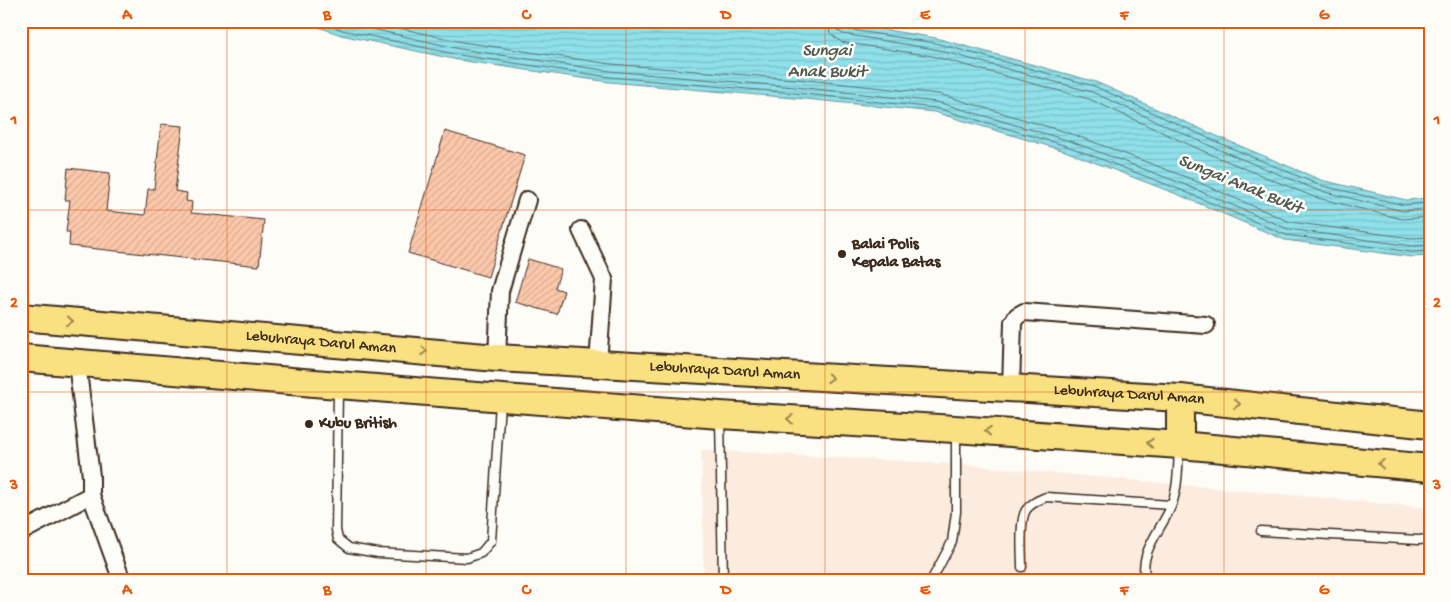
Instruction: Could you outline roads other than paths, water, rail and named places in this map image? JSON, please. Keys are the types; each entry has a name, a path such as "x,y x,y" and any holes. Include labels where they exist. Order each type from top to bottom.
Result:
{"highway":[{"name":"Lebuhraya Darul Aman","path":"21,317 497,358 1180,398 1430,425"},
{"path":"21,358 720,415 1180,445 1430,468"},
{"path":"1180,398 1180,445"}],"street":[{"path":"497,358 500,291 527,200"},
{"path":"581,230 604,279 598,364"},
{"path":"1011,388 1013,322 1017,316 1024,312 1206,325"},
{"path":"77,363 92,476 90,495 122,581"},
{"path":"21,532 90,495"}],"lane":[{"path":"338,385 336,530 338,539 349,548 378,552 467,558 481,553 492,541 500,398"},
{"path":"720,415 723,581"},
{"path":"931,581 952,542 956,512 957,464 955,429"},
{"path":"1148,581 1145,575 1147,556 1152,539 1172,505 1177,484 1180,445"},
{"path":"1022,567 1023,524 1026,511 1036,501 1046,497 1172,505"},
{"path":"1261,531 1418,540 1430,538"}],"water":[{"name":"Sungai Anak Bukit","path":"302,21 831,21 936,38 1096,82 1321,180 1406,200 1430,198 1430,256 1412,257 1285,240 1179,195 1065,151 934,112 609,82 458,60 341,35"}],"place":[{"name":"Balai Polis Kepala Batas","path":"842,254"},
{"name":"Kubu British","path":"309,424"}]}
